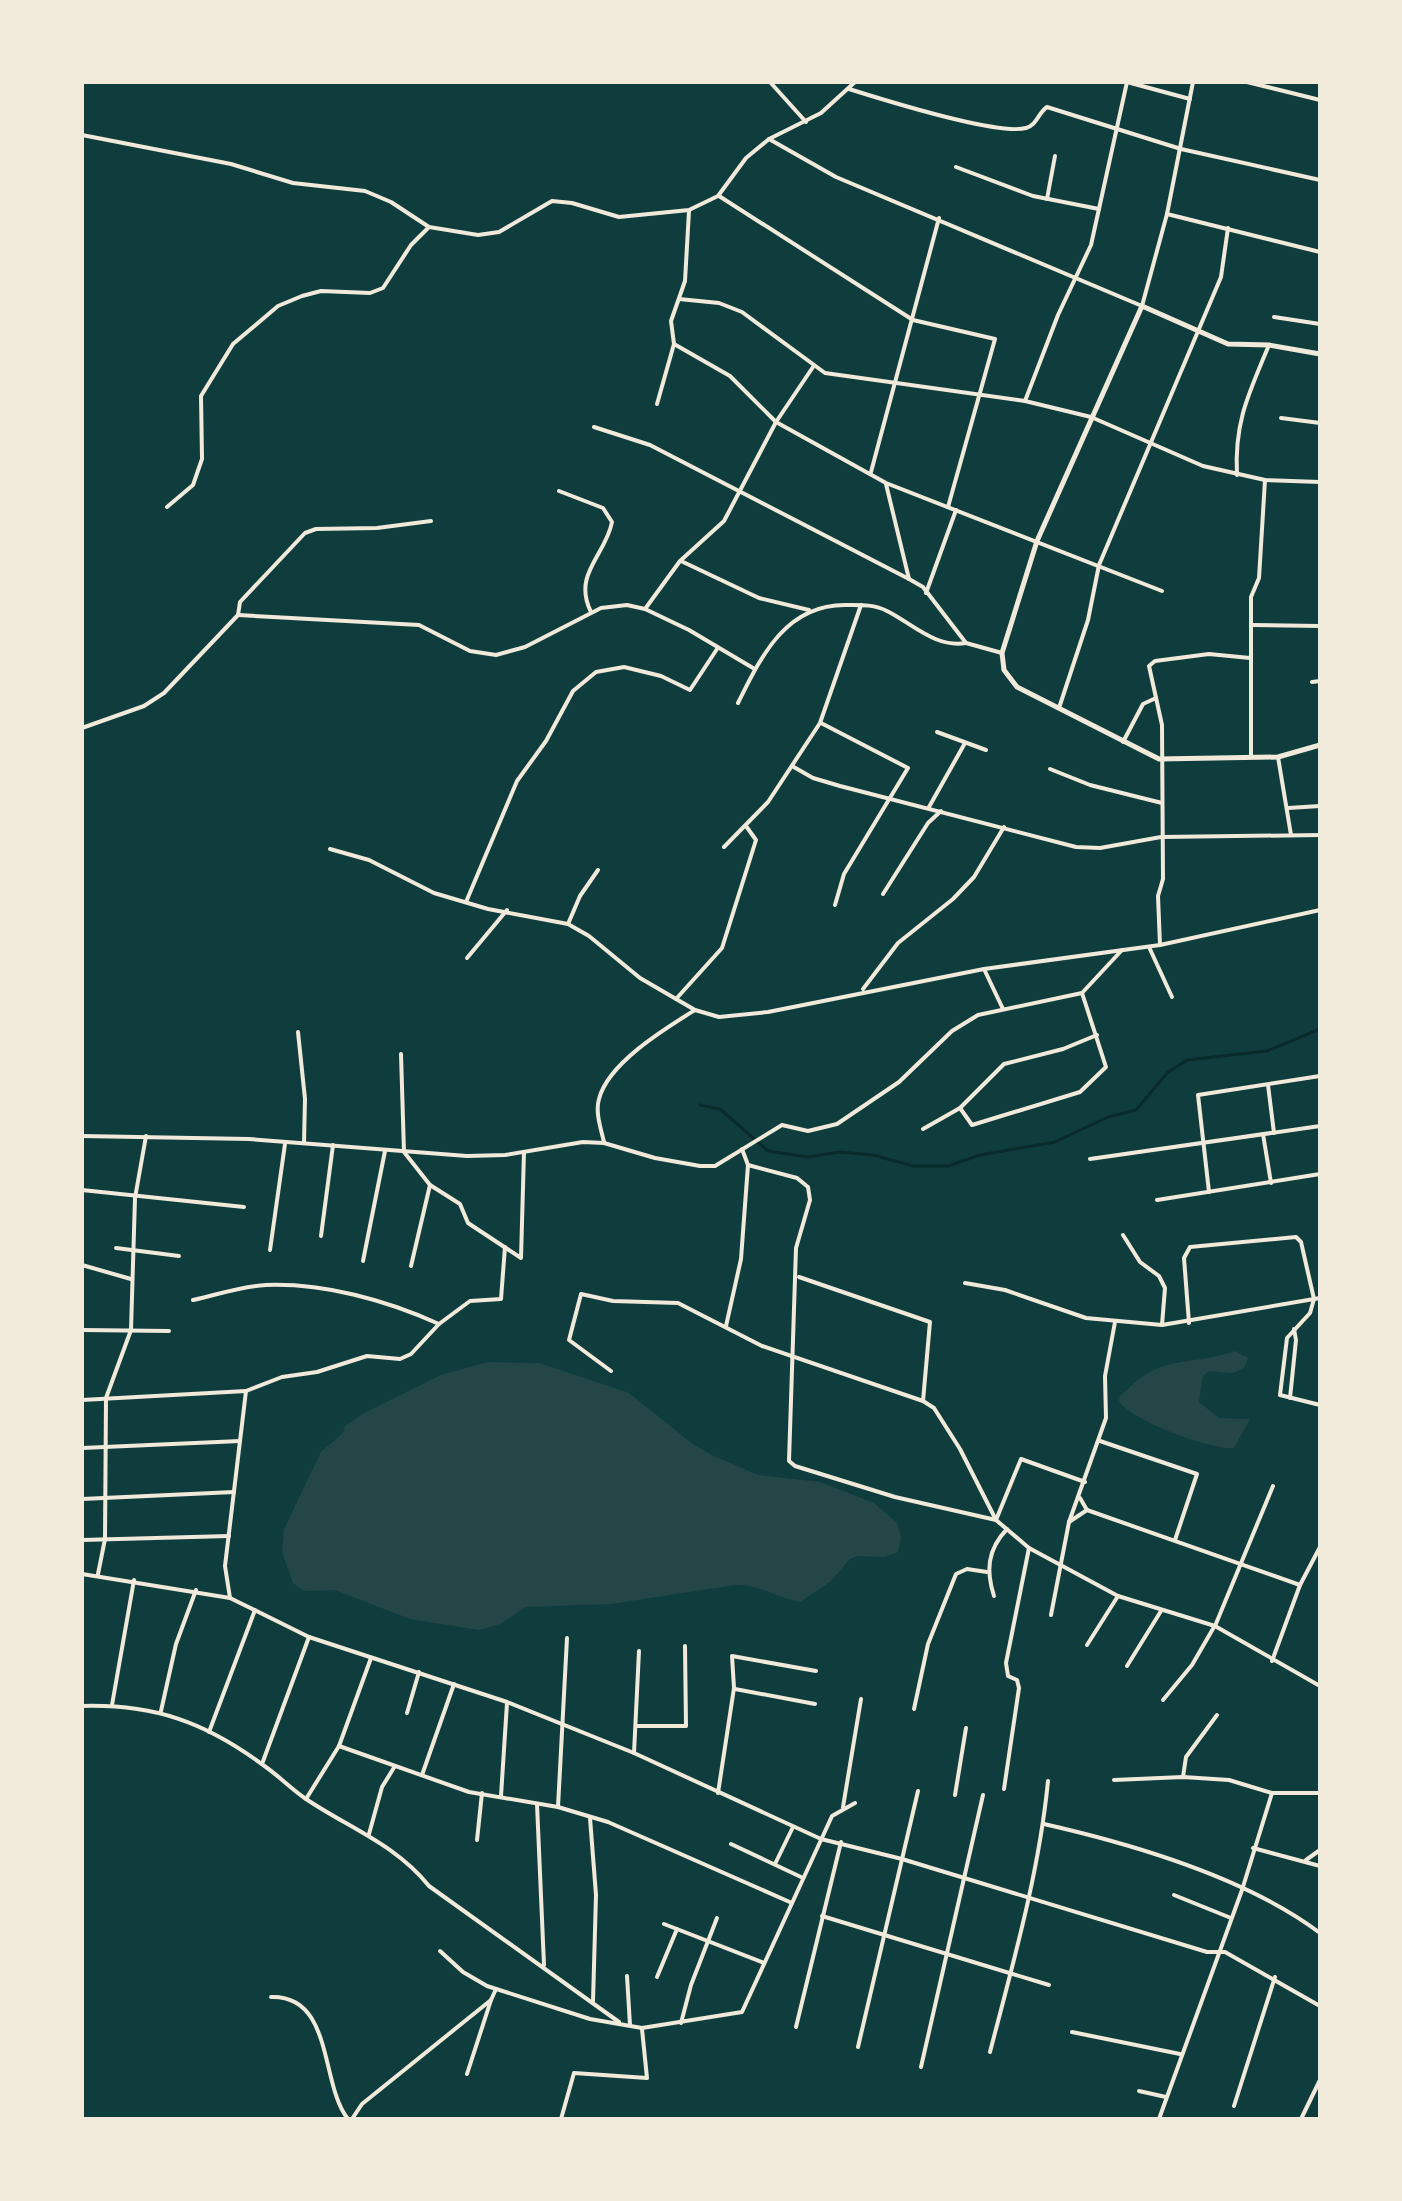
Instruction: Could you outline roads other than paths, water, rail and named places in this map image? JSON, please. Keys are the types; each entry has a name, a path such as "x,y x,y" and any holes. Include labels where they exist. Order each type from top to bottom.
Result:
{"street":[{"path":"770,82 806,122"},
{"path":"82,135 231,164 293,183 365,191 391,202 429,227 478,235 499,232 552,201 572,203 619,217 647,217 689,210 718,196 746,158 769,139 806,122 855,82"},
{"path":"1025,401 1091,245 1127,82 1190,99"},
{"path":"1193,82 1167,214 1142,306 1037,541 1002,653 1004,670 1017,687 1159,759 1278,757 1320,745"},
{"path":"1247,82 1320,100"},
{"path":"849,89 926,113 1018,130 1034,125 1047,107 1115,131 1181,149 1320,180"},
{"path":"769,139 836,177 939,218 1228,344 1269,345 1320,354"},
{"path":"1047,199 1055,156"},
{"path":"956,167 1047,199 1100,209"},
{"path":"718,196 913,320 995,339 948,507"},
{"path":"657,404 674,344 671,321 685,281 689,210"},
{"path":"1167,214 1320,252"},
{"path":"871,472 939,218"},
{"path":"167,507 193,485 202,459 201,396 233,344 278,306 302,296 321,291 370,293 383,288 411,245 429,227"},
{"path":"1059,708 1088,620 1099,565 1153,444 1221,277 1228,228"},
{"path":"679,299 719,303 742,312 825,373 1025,401 1091,417 1203,466 1265,480 1320,482"},
{"path":"1274,317 1320,324"},
{"path":"674,344 730,376 776,422 886,483 1162,591"},
{"path":"1237,475 1235,451 1240,411 1269,345"},
{"path":"645,609 680,561 724,521 776,422 813,367"},
{"path":"1281,418 1320,423"},
{"path":"594,427 650,445 909,579 926,593 966,643"},
{"path":"1251,757 1251,597 1259,578 1265,480"},
{"path":"886,483 909,579"},
{"path":"559,491 603,508 610,515 611,529 597,552 586,581 585,594 592,613"},
{"path":"926,593 956,510"},
{"path":"82,728 144,706 164,693 238,615 240,602 305,533 316,529 377,528 431,521"},
{"path":"680,561 759,598 809,610"},
{"path":"238,615 419,625 470,651 496,655 525,647 614,605 645,609 689,630 753,668"},
{"path":"738,703 760,656 809,610 825,605 861,605 888,611 939,641 966,643 1002,653"},
{"path":"724,847 746,826 820,723 861,605"},
{"path":"1251,625 1320,626"},
{"path":"466,902 517,781 546,741 573,691 596,672 624,667 661,676 690,690 717,649"},
{"path":"1160,945 1163,803 1159,759 1162,725 1149,666 1155,661 1209,654 1250,658"},
{"path":"1312,682 1320,681"},
{"path":"1123,742 1143,704 1156,698"},
{"path":"820,723 908,768 844,874 835,905"},
{"path":"937,732 986,750"},
{"path":"929,808 965,743"},
{"path":"1278,757 1291,835"},
{"path":"792,766 813,778 840,786 1076,847 1100,848 1161,837 1320,835"},
{"path":"1050,769 1090,785 1163,803"},
{"path":"1288,808 1320,806"},
{"path":"883,894 928,823 941,811"},
{"path":"676,999 722,948 741,880 755,852 756,840 746,826"},
{"path":"862,991 898,943 953,899 974,877 1004,827"},
{"path":"330,849 369,860 434,893 568,924 589,936 640,978 695,1010 719,1017 768,1012 984,969 1149,947 1320,910"},
{"path":"568,924 580,896 598,870"},
{"path":"467,958 507,910"},
{"path":"1149,947 1172,997"},
{"path":"82,1136 304,1143 467,1156 524,1152 557,1144 604,1143 655,1158 715,1166 782,1125 821,1130 837,1124 899,1082 952,1031 978,1015 1082,993 1122,950"},
{"path":"984,969 1003,1009"},
{"path":"960,1108 972,1125 1080,1092 1106,1067 1082,993"},
{"path":"604,1143 599,1096 612,1076 654,1036 695,1010"},
{"path":"298,1032 305,1099 304,1143"},
{"path":"923,1129 960,1108 1004,1064 1063,1049 1097,1035"},
{"path":"401,1054 404,1152 411,1165 430,1185 460,1204 468,1223 524,1257 524,1152"},
{"path":"1209,1192 1198,1095 1320,1076"},
{"path":"1268,1085 1274,1133"},
{"path":"1090,1159 1320,1126"},
{"path":"1263,1134 1271,1183"},
{"path":"98,1574 105,1539 106,1398 131,1330 135,1198 146,1136"},
{"path":"270,1250 285,1144"},
{"path":"321,1236 333,1145"},
{"path":"726,1326 741,1259 748,1165 742,1149"},
{"path":"363,1261 385,1151"},
{"path":"748,1165 797,1178 808,1187 810,1200 796,1248 797,1276 790,1353 789,1461 795,1466 895,1497 996,1520"},
{"path":"1157,1200 1320,1174"},
{"path":"411,1266 430,1185"},
{"path":"82,1190 135,1198 244,1207"},
{"path":"1123,1235 1140,1262 1159,1276 1165,1288 1162,1325"},
{"path":"1189,1323 1184,1258 1190,1247 1296,1237 1301,1242 1317,1299 1310,1313 1287,1338 1280,1395 1320,1405"},
{"path":"82,1400 246,1391 282,1377 317,1372 367,1356 400,1359 411,1354 439,1324 470,1301 501,1299 505,1247"},
{"path":"116,1248 179,1256"},
{"path":"82,1265 131,1279"},
{"path":"797,1276 930,1322 923,1401"},
{"path":"965,1283 1005,1290 1066,1314 1162,1325 1189,1323 1317,1299"},
{"path":"193,1300 265,1285 318,1290 399,1306 439,1324"},
{"path":"611,1371 569,1340 581,1294 613,1301 678,1303 762,1346 790,1353 923,1401 934,1408 960,1449 996,1520 1029,1548 1118,1596 1214,1626 1320,1686"},
{"path":"1051,1615 1069,1522 1106,1418 1105,1376 1115,1322"},
{"path":"1290,1398 1296,1340 1294,1329"},
{"path":"82,1330 169,1331"},
{"path":"230,1598 225,1566 246,1391"},
{"path":"82,1448 240,1441"},
{"path":"1100,1441 1197,1474 1175,1540"},
{"path":"996,1520 1021,1459 1085,1482"},
{"path":"1163,1700 1192,1665 1214,1626 1273,1486"},
{"path":"82,1499 234,1492"},
{"path":"1080,1498 1087,1510 1300,1585"},
{"path":"1069,1522 1087,1510"},
{"path":"994,1596 987,1572 997,1540 1007,1529"},
{"path":"82,1540 229,1536"},
{"path":"1272,1661 1300,1585 1320,1547"},
{"path":"1004,1789 1019,1688 1017,1680 1008,1676 1006,1663 1029,1548"},
{"path":"914,1709 928,1644 956,1574 967,1569 987,1572"},
{"path":"82,1574 98,1574 230,1598 309,1637 507,1702 634,1753 821,1839 902,1859 1028,1900 1216,1954 1225,1952 1275,1977 1320,2006"},
{"path":"112,1705 134,1580"},
{"path":"161,1711 164,1684 196,1590"},
{"path":"1087,1645 1118,1596"},
{"path":"209,1732 255,1610"},
{"path":"1127,1666 1161,1611"},
{"path":"262,1764 309,1637"},
{"path":"558,1807 565,1725 567,1638"},
{"path":"637,1726 686,1726 685,1646"},
{"path":"634,1753 639,1651"},
{"path":"718,1793 734,1688 732,1656 816,1671"},
{"path":"306,1799 339,1746 371,1658"},
{"path":"407,1713 419,1672"},
{"path":"422,1775 454,1684"},
{"path":"734,1688 815,1704"},
{"path":"843,1807 861,1699"},
{"path":"501,1796 507,1702"},
{"path":"82,1706 112,1705 161,1711 209,1732 262,1764 306,1799 369,1834 410,1862 429,1886 619,2022"},
{"path":"1183,1777 1186,1757 1217,1715"},
{"path":"955,1795 966,1728"},
{"path":"339,1746 469,1792 558,1807 608,1822 792,1903"},
{"path":"369,1834 382,1787 395,1766"},
{"path":"1114,1780 1183,1777 1229,1780 1272,1793 1320,1793"},
{"path":"990,2052 1028,1900 1044,1824 1048,1781"},
{"path":"858,2047 918,1791"},
{"path":"477,1840 482,1793"},
{"path":"1159,2119 1216,1954 1242,1890 1252,1848 1272,1793"},
{"path":"921,2067 966,1881 983,1795"},
{"path":"440,1951 463,1972 496,1989 590,2019 642,2028 742,2012 832,1816 843,1807 855,1803"},
{"path":"537,1804 544,1967"},
{"path":"590,1818 596,1895 593,2001"},
{"path":"1044,1824 1131,1844 1242,1890 1320,1933"},
{"path":"775,1864 793,1827"},
{"path":"796,2027 841,1842"},
{"path":"731,1844 802,1877"},
{"path":"1252,1848 1320,1866"},
{"path":"1306,1860 1320,1850"},
{"path":"1174,1895 1231,1918"},
{"path":"822,1916 885,1937 949,1952 1049,1985"},
{"path":"681,2023 717,1918"},
{"path":"664,1924 764,1963"},
{"path":"657,1977 677,1929"},
{"path":"627,1976 630,2025"},
{"path":"1234,2106 1275,1977"},
{"path":"467,2074 496,1989"},
{"path":"271,1997 286,1997 297,2002 321,2036 338,2107 350,2119 362,2104 491,2000"},
{"path":"561,2119 574,2073 647,2078 642,2028"},
{"path":"1072,2032 1180,2054"},
{"path":"1301,2119 1320,2080"},
{"path":"1139,2091 1166,2097"}],"waterway":[{"path":"700,1105 720,1109 768,1151 808,1157 840,1152 873,1155 913,1166 948,1166 980,1155 1055,1142 1108,1117 1136,1110 1167,1073 1187,1060 1267,1051 1320,1029"}]}
